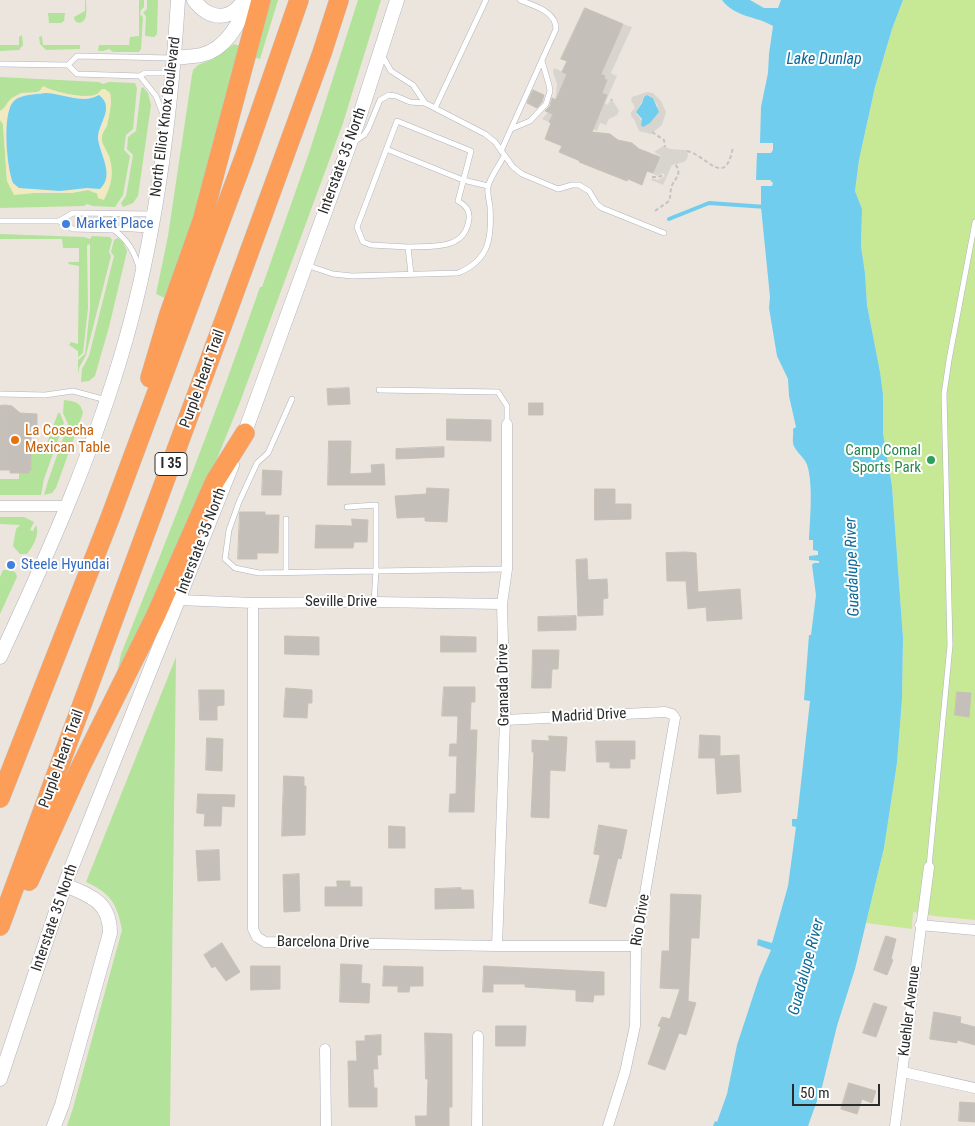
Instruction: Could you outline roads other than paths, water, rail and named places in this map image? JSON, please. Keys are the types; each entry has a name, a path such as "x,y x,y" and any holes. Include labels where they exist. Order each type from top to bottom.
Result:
{"highway":[{"path":"110,518 169,314 202,221 261,0"},
{"name":"I 35","path":"1,791 110,518 244,158 299,0"},
{"name":"Purple Heart Trail","path":"0,926 232,300 339,0"},
{"path":"0,940 24,892 80,768 155,617 215,481 245,433"}],"main road":[{"name":"North Elliot Knox Boulevard","path":"0,658 38,576 67,506 107,400 126,339 142,276 153,214 166,129 178,0"},
{"path":"194,0 202,10 223,16 238,9 244,0"},
{"path":"173,58 202,55 222,43 234,30 248,0"},
{"name":"Interstate 35 North","path":"0,1079 65,885 245,433 382,52 397,0"},
{"path":"54,1126 65,1096 110,933 110,921 106,910 98,902 65,885"}],"street":[{"name":"Granada Drive","path":"497,946 505,720 502,604 506,569 507,424"},
{"path":"0,506 67,506"},
{"name":"Seville Drive","path":"179,600 253,603 502,604"},
{"name":"Barcelona Drive","path":"253,603 253,929 254,933 261,940 265,942 497,946 636,946"},
{"name":"Madrid Drive","path":"505,720 665,712 672,714"},
{"name":"Rio Drive","path":"608,1126 626,1072 635,1026 636,946 675,721 672,714"},
{"name":"Kuehler Avenue","path":"895,1126 929,867"},
{"path":"920,925 975,930"},
{"path":"477,1126 478,1036"},
{"path":"325,1049 326,1126"},
{"path":"903,1072 975,1088"}],"lane":[{"path":"435,108 486,0"},
{"path":"306,265 333,274 352,276 458,273 469,268 479,258 487,248 490,236 488,186 556,29 555,21 546,12 520,0"},
{"path":"382,52 388,68 413,85 425,104"},
{"path":"68,65 77,56 173,58"},
{"path":"511,130 530,121 546,104 550,91 542,61"},
{"path":"0,64 68,65 77,74 140,76 145,74 172,74"},
{"path":"140,76 159,102 166,129"},
{"path":"350,143 366,132 378,103 386,96 393,95 410,102 425,104 492,138 513,167 522,174 558,189 575,185 582,187 588,191 602,208 664,233"},
{"path":"397,121 471,151 458,201 466,206 469,212 469,220 465,232 458,241 449,245 408,247 371,245 363,242 357,227 386,149 397,121"},
{"path":"386,149 463,180 488,186"},
{"path":"0,221 59,221 73,213 153,214"},
{"path":"59,221 73,229 114,230 117,228 150,230"},
{"path":"929,867 950,645 944,394 975,222"},
{"path":"114,230 121,234 132,248 142,276"},
{"path":"408,247 411,274"},
{"path":"379,390 498,392 507,406 507,424"},
{"path":"0,394 45,395 72,391 107,400"},
{"path":"292,399 268,454 257,463 228,530 225,559 235,568 259,572 506,569"},
{"path":"347,507 376,505 374,602"},
{"path":"286,519 286,572"}],"water":[{"name":"Lake Dunlap","path":"722,0 750,0 764,8 778,8 781,0 903,0 892,29 875,87 859,160 855,191 862,209 861,246 867,305 880,372 883,394 883,433 892,486 903,638 902,699 897,763 884,848 855,969 837,1026 822,1087 808,1126 713,1126 715,1121 717,1122 727,1094 737,1045 759,978 771,950 757,945 758,939 772,943 788,886 796,827 792,826 792,819 797,819 810,701 804,700 809,635 811,635 816,595 812,565 819,563 819,561 809,560 809,556 818,555 818,551 813,550 813,540 809,540 810,476 806,462 793,443 793,429 796,427 789,396 788,379 777,356 769,308 770,297 761,207 761,186 772,186 773,183 770,180 756,180 757,153 771,153 773,150 773,143 760,143 761,107 768,73 773,26 733,10"},
{"path":"45,93 79,99 93,98 99,95 104,100 106,111 98,133 98,139 105,165 106,178 100,189 87,188 60,191 19,188 13,183 6,140 8,115 11,106 15,100 22,97"},
{"path":"647,95 653,98 659,112 650,123 643,127 641,125 642,119 636,112"}],"waterway":[{"path":"669,219 709,203 766,207"}],"place":[{"name":"Market Place","path":"66,224"},
{"name":"La Cosecha Mexican Table","path":"15,440"},
{"name":"Camp Comal Sports Park","path":"931,460"},
{"name":"Steele Hyundai","path":"11,565"}],"water label":[{"name":"Guadalupe River","path":"853,567"},
{"name":"Guadalupe River","path":"807,967"}]}
